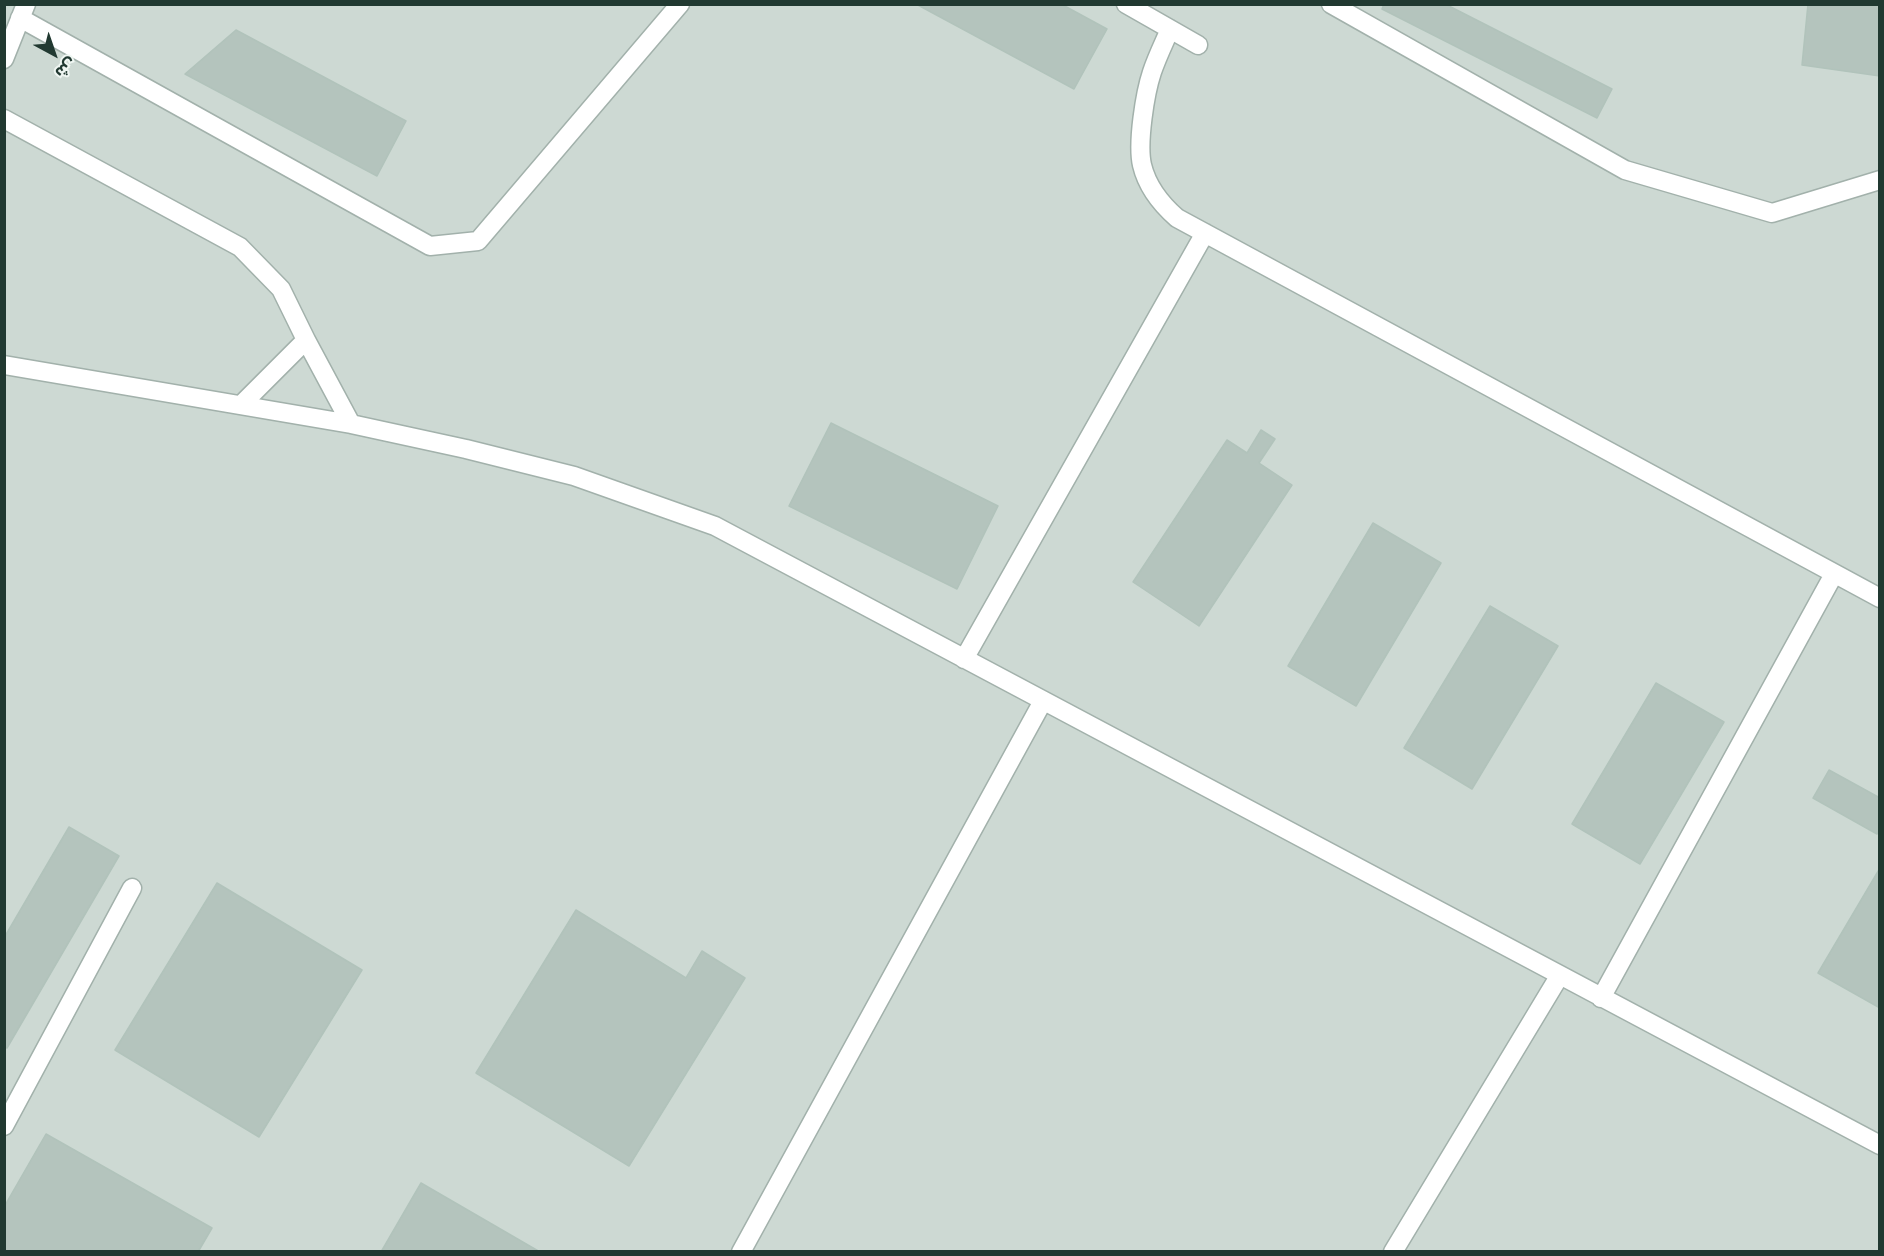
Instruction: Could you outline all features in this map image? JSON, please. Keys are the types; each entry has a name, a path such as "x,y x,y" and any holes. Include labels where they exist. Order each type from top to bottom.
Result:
{"lane":[{"path":"4,59 23,11 430,246 478,241 680,4"},
{"path":"1126,4 1198,45"},
{"path":"1331,4 1625,170 1772,213 1880,180"},
{"path":"1170,29 1152,73 1140,134 1141,163 1147,179 1164,207 1191,226 1880,598"},
{"path":"4,119 240,247 281,289 351,424"},
{"path":"964,659 1205,232"},
{"path":"241,405 306,340"},
{"path":"4,364 351,424 574,476 715,526 1880,1145"},
{"path":"1601,998 1834,574"},
{"path":"741,1251 1043,701"},
{"path":"4,1126 132,888"},
{"path":"1393,1251 1560,975"}],"shaded area":[{"path":"5,5 1879,5 1879,1251 5,1251"}],"building":[{"path":"916,4 1061,4 1107,29 1074,89"},
{"path":"1384,4 1445,4 1612,89 1597,118 1382,9"},
{"path":"1808,4 1880,4 1880,76 1802,65"},
{"path":"236,30 406,121 377,176 185,74"},
{"path":"831,423 998,506 957,589 789,506"},
{"path":"1261,430 1275,439 1259,463 1292,485 1199,626 1133,582 1227,440 1247,453"},
{"path":"1373,523 1441,563 1356,706 1288,666"},
{"path":"1490,606 1558,646 1472,789 1404,748"},
{"path":"1656,683 1724,722 1640,864 1572,824"},
{"path":"1829,770 1880,798 1880,830 1877,834 1813,798"},
{"path":"69,827 119,856 7,1048 4,1047 4,938"},
{"path":"1880,868 1880,1008 1818,973"},
{"path":"217,883 362,970 259,1137 115,1050"},
{"path":"576,910 686,978 702,951 745,978 629,1166 476,1073"},
{"path":"46,1134 212,1228 198,1252 4,1252 4,1207"},
{"path":"421,1183 540,1252 381,1252"}]}
